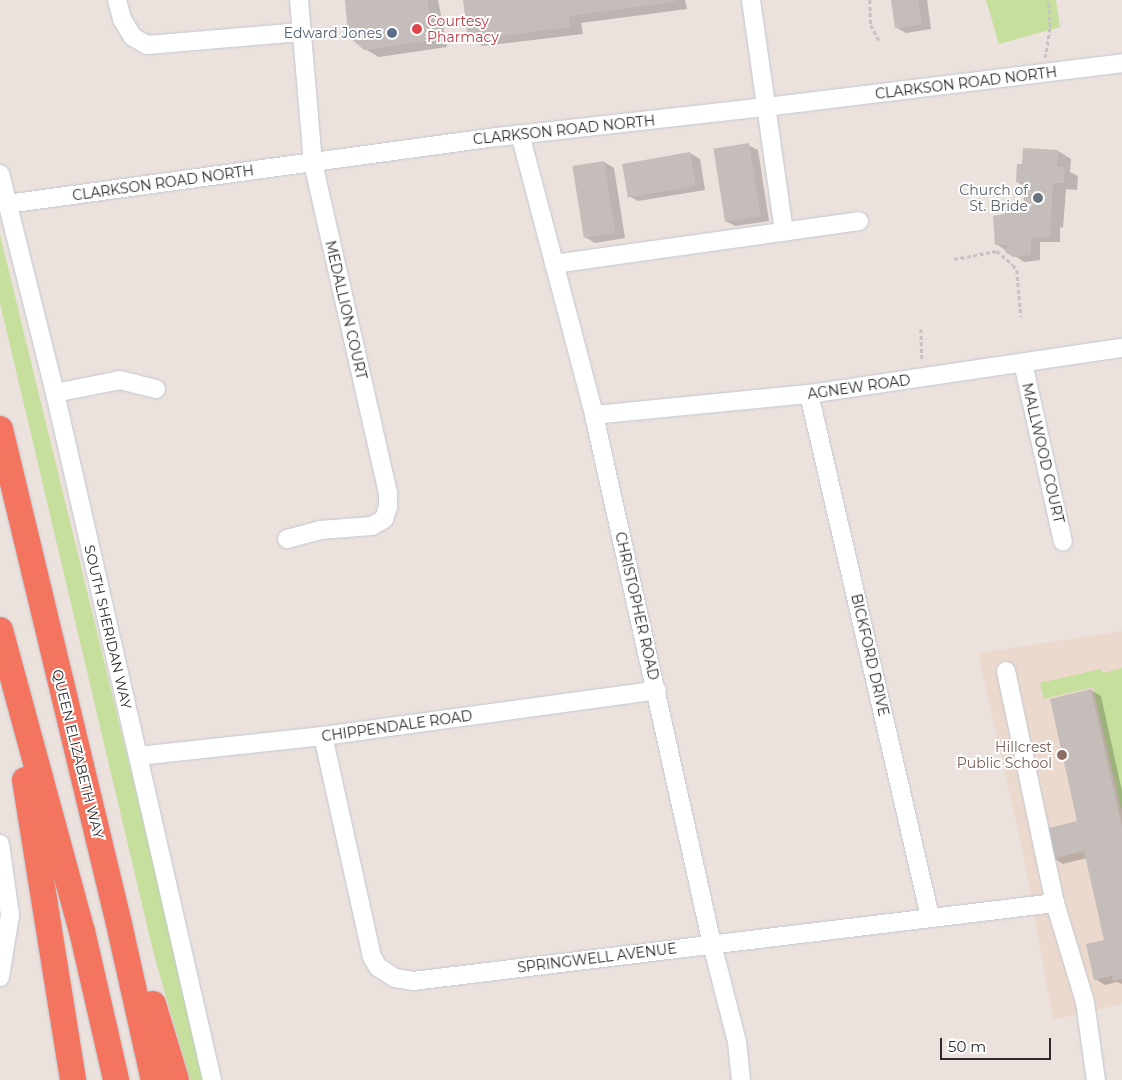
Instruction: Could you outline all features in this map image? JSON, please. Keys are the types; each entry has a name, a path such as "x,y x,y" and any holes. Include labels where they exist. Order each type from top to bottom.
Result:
{"highway":[{"name":"QUEEN ELIZABETH WAY","path":"0,429 119,924 154,1080"},
{"path":"0,630 82,930 116,1080"},
{"path":"6,656 74,1080"},
{"path":"119,924 138,955 176,1080"}],"street":[{"path":"117,0 122,20 133,37 146,45 301,32"},
{"name":"MEDALLION COURT","path":"287,538 320,530 372,526 384,519 388,507 388,493 313,163 299,0"},
{"path":"751,0 784,232"},
{"name":"CLARKSON ROAD NORTH","path":"7,204 520,134 766,107 1122,63"},
{"name":"CHRISTOPHER ROAD","path":"520,134 594,415 657,690 712,944 737,1042 741,1080"},
{"name":"SOUTH SHERIDAN WAY","path":"0,174 55,393 212,1080"},
{"path":"554,264 859,221"},
{"name":"AGNEW ROAD","path":"594,415 809,394 1122,348"},
{"name":"MALLWOOD COURT","path":"1023,363 1063,542"},
{"path":"55,393 120,380 156,389"},
{"name":"BICKFORD DRIVE","path":"809,394 930,917"},
{"path":"1006,671 1055,903 1085,1002 1096,1080"},
{"name":"CHIPPENDALE ROAD","path":"138,756 323,736 657,690"},
{"name":"SPRINGWELL AVENUE","path":"323,736 372,957 378,967 395,978 413,981 1055,903"},
{"path":"0,844 10,915 0,977"}],"path":[{"path":"870,0 871,25 880,42"},
{"path":"1046,73 1044,62 1050,27 1048,0"},
{"path":"954,259 997,251 1017,270 1021,317"},
{"path":"921,329 924,377"}],"shaded area":[{"name":"Hillcrest Public School","path":"1122,631 1122,1004 1053,1020 1024,857 978,653"}],"green space":[{"path":"986,0 1056,0 1060,27 999,44"},
{"path":"0,235 175,952 203,1080 190,1080 153,951 0,303"},
{"path":"1122,668 1122,812 1093,687 1044,699 1040,683 1100,669 1103,673"}],"building":[{"path":"345,0 427,0 434,40 364,50 348,36"},
{"path":"463,0 674,0 674,2 569,16 570,27 468,40"},
{"path":"891,0 918,0 922,24 895,28"},
{"path":"749,143 761,216 725,222 713,149"},
{"path":"1023,148 1058,150 1057,167 1065,167 1064,183 1053,183 1050,237 1031,237 1031,255 1013,257 1005,252 1007,245 995,245 993,216 1004,214 1003,208 1014,206 1014,213 1023,212 1025,183 1016,182 1017,164 1022,164"},
{"path":"690,152 696,185 628,197 622,164"},
{"path":"604,161 615,233 584,238 572,166"},
{"path":"1091,689 1122,826 1122,979 1113,981 1112,976 1094,980 1086,944 1104,940 1084,851 1052,859 1045,829 1077,821 1050,699"}],"place":[{"name":"Courtesy Pharmacy","path":"417,29"},
{"name":"Edward Jones","path":"392,33"},
{"name":"Church of St. Bride","path":"1038,198"},
{"name":"Hillcrest Public School","path":"1062,755"}]}
